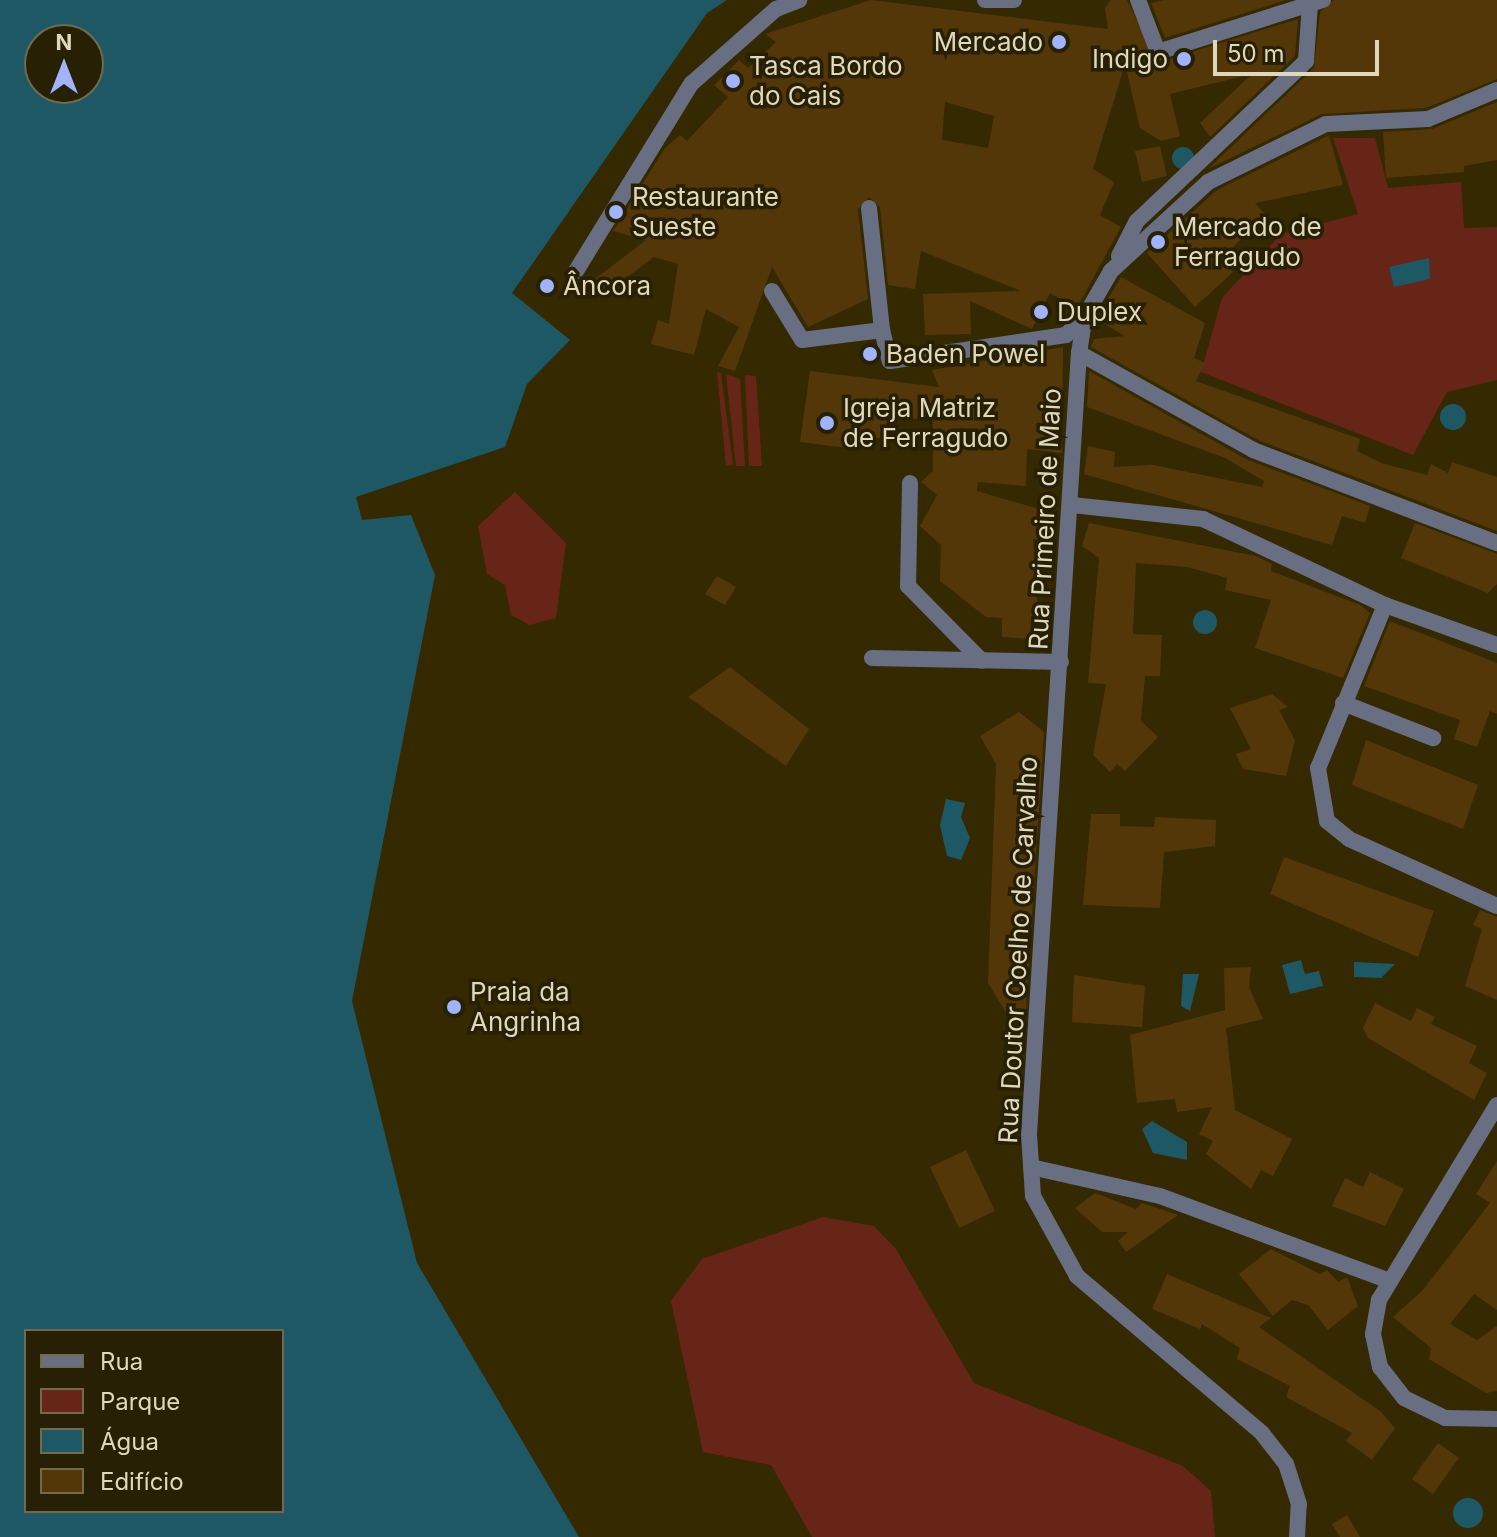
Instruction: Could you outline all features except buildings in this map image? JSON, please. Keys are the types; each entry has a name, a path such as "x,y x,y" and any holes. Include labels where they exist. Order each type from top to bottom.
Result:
{"street":[{"path":"576,271 691,84 776,9 799,0"},
{"path":"985,0 1014,0"},
{"path":"1111,271 1137,221 1306,61 1316,2 1158,52 1138,0"},
{"name":"Rua Primeiro de Maio","path":"1060,690 1079,353 1085,316 1111,271 1208,182 1272,145 1326,124 1428,119 1497,90"},
{"path":"869,208 882,330 890,361 920,360 1066,335 1085,316"},
{"path":"772,291 802,340 882,330"},
{"path":"1079,353 1253,450 1497,543"},
{"path":"910,483 908,586 982,661"},
{"path":"1072,505 1203,519 1385,605 1497,645"},
{"path":"1385,605 1318,768 1327,821 1349,839 1497,906"},
{"path":"872,658 1061,662"},
{"name":"Rua Doutor Coelho de Carvalho","path":"1060,690 1031,1167 1033,1196 1077,1276 1262,1433 1286,1464 1299,1504 1297,1537"},
{"path":"1343,703 1433,738"},
{"path":"1497,1105 1390,1281 1373,1334 1380,1367 1396,1387 1445,1418 1497,1419"},
{"path":"1031,1167 1160,1196 1390,1281"}],"green space":[{"path":"1333,138 1375,138 1388,188 1461,182 1464,228 1497,227 1497,380 1447,392 1413,455 1201,372 1222,298 1281,234 1358,214"},
{"path":"717,372 721,373 733,465 726,466"},
{"path":"726,374 740,379 745,466 736,466"},
{"path":"745,375 756,376 762,466 749,466"},
{"path":"515,492 566,543 556,618 530,625 511,615 505,585 487,574 478,526"},
{"path":"823,1217 874,1226 896,1249 974,1383 1183,1466 1211,1491 1215,1537 812,1537 771,1465 703,1452 671,1301 702,1259"}],"water":[{"path":"0,0 727,0 707,13 512,293 570,340 527,384 505,447 356,497 362,520 411,515 435,575 352,1001 417,1263 579,1537 0,1537"},
{"path":"1183,147 1191,150 1194,158 1191,166 1183,169 1175,166 1172,158 1175,150"},
{"path":"1429,258 1430,279 1394,287 1389,267"},
{"path":"1453,404 1462,408 1466,417 1462,426 1453,430 1444,426 1440,417 1444,408"},
{"path":"1205,610 1216,617 1217,622 1210,633 1205,634 1194,627 1193,622 1200,611"},
{"path":"946,799 965,803 961,817 970,838 961,860 947,856 940,825"},
{"path":"1301,960 1305,974 1319,971 1323,986 1290,994 1282,965"},
{"path":"1354,962 1395,964 1381,978 1354,977"},
{"path":"1183,974 1199,974 1190,1011 1181,1006"},
{"path":"1152,1121 1187,1142 1187,1160 1153,1153 1142,1129"},
{"path":"1468,1498 1479,1502 1483,1513 1479,1524 1468,1528 1457,1524 1453,1513 1457,1502"}],"place":[{"name":"Mercado","path":"1059,42"},
{"name":"Indigo","path":"1184,59"},
{"name":"Tasca Bordo do Cais","path":"733,81"},
{"name":"Restaurante Sueste","path":"616,212"},
{"name":"Mercado de Ferragudo","path":"1158,242"},
{"name":"Âncora","path":"547,286"},
{"name":"Duplex","path":"1041,312"},
{"name":"Baden Powel","path":"870,354"},
{"name":"Igreja Matriz de Ferragudo","path":"827,423"},
{"name":"Praia da Angrinha","path":"454,1007"}]}
